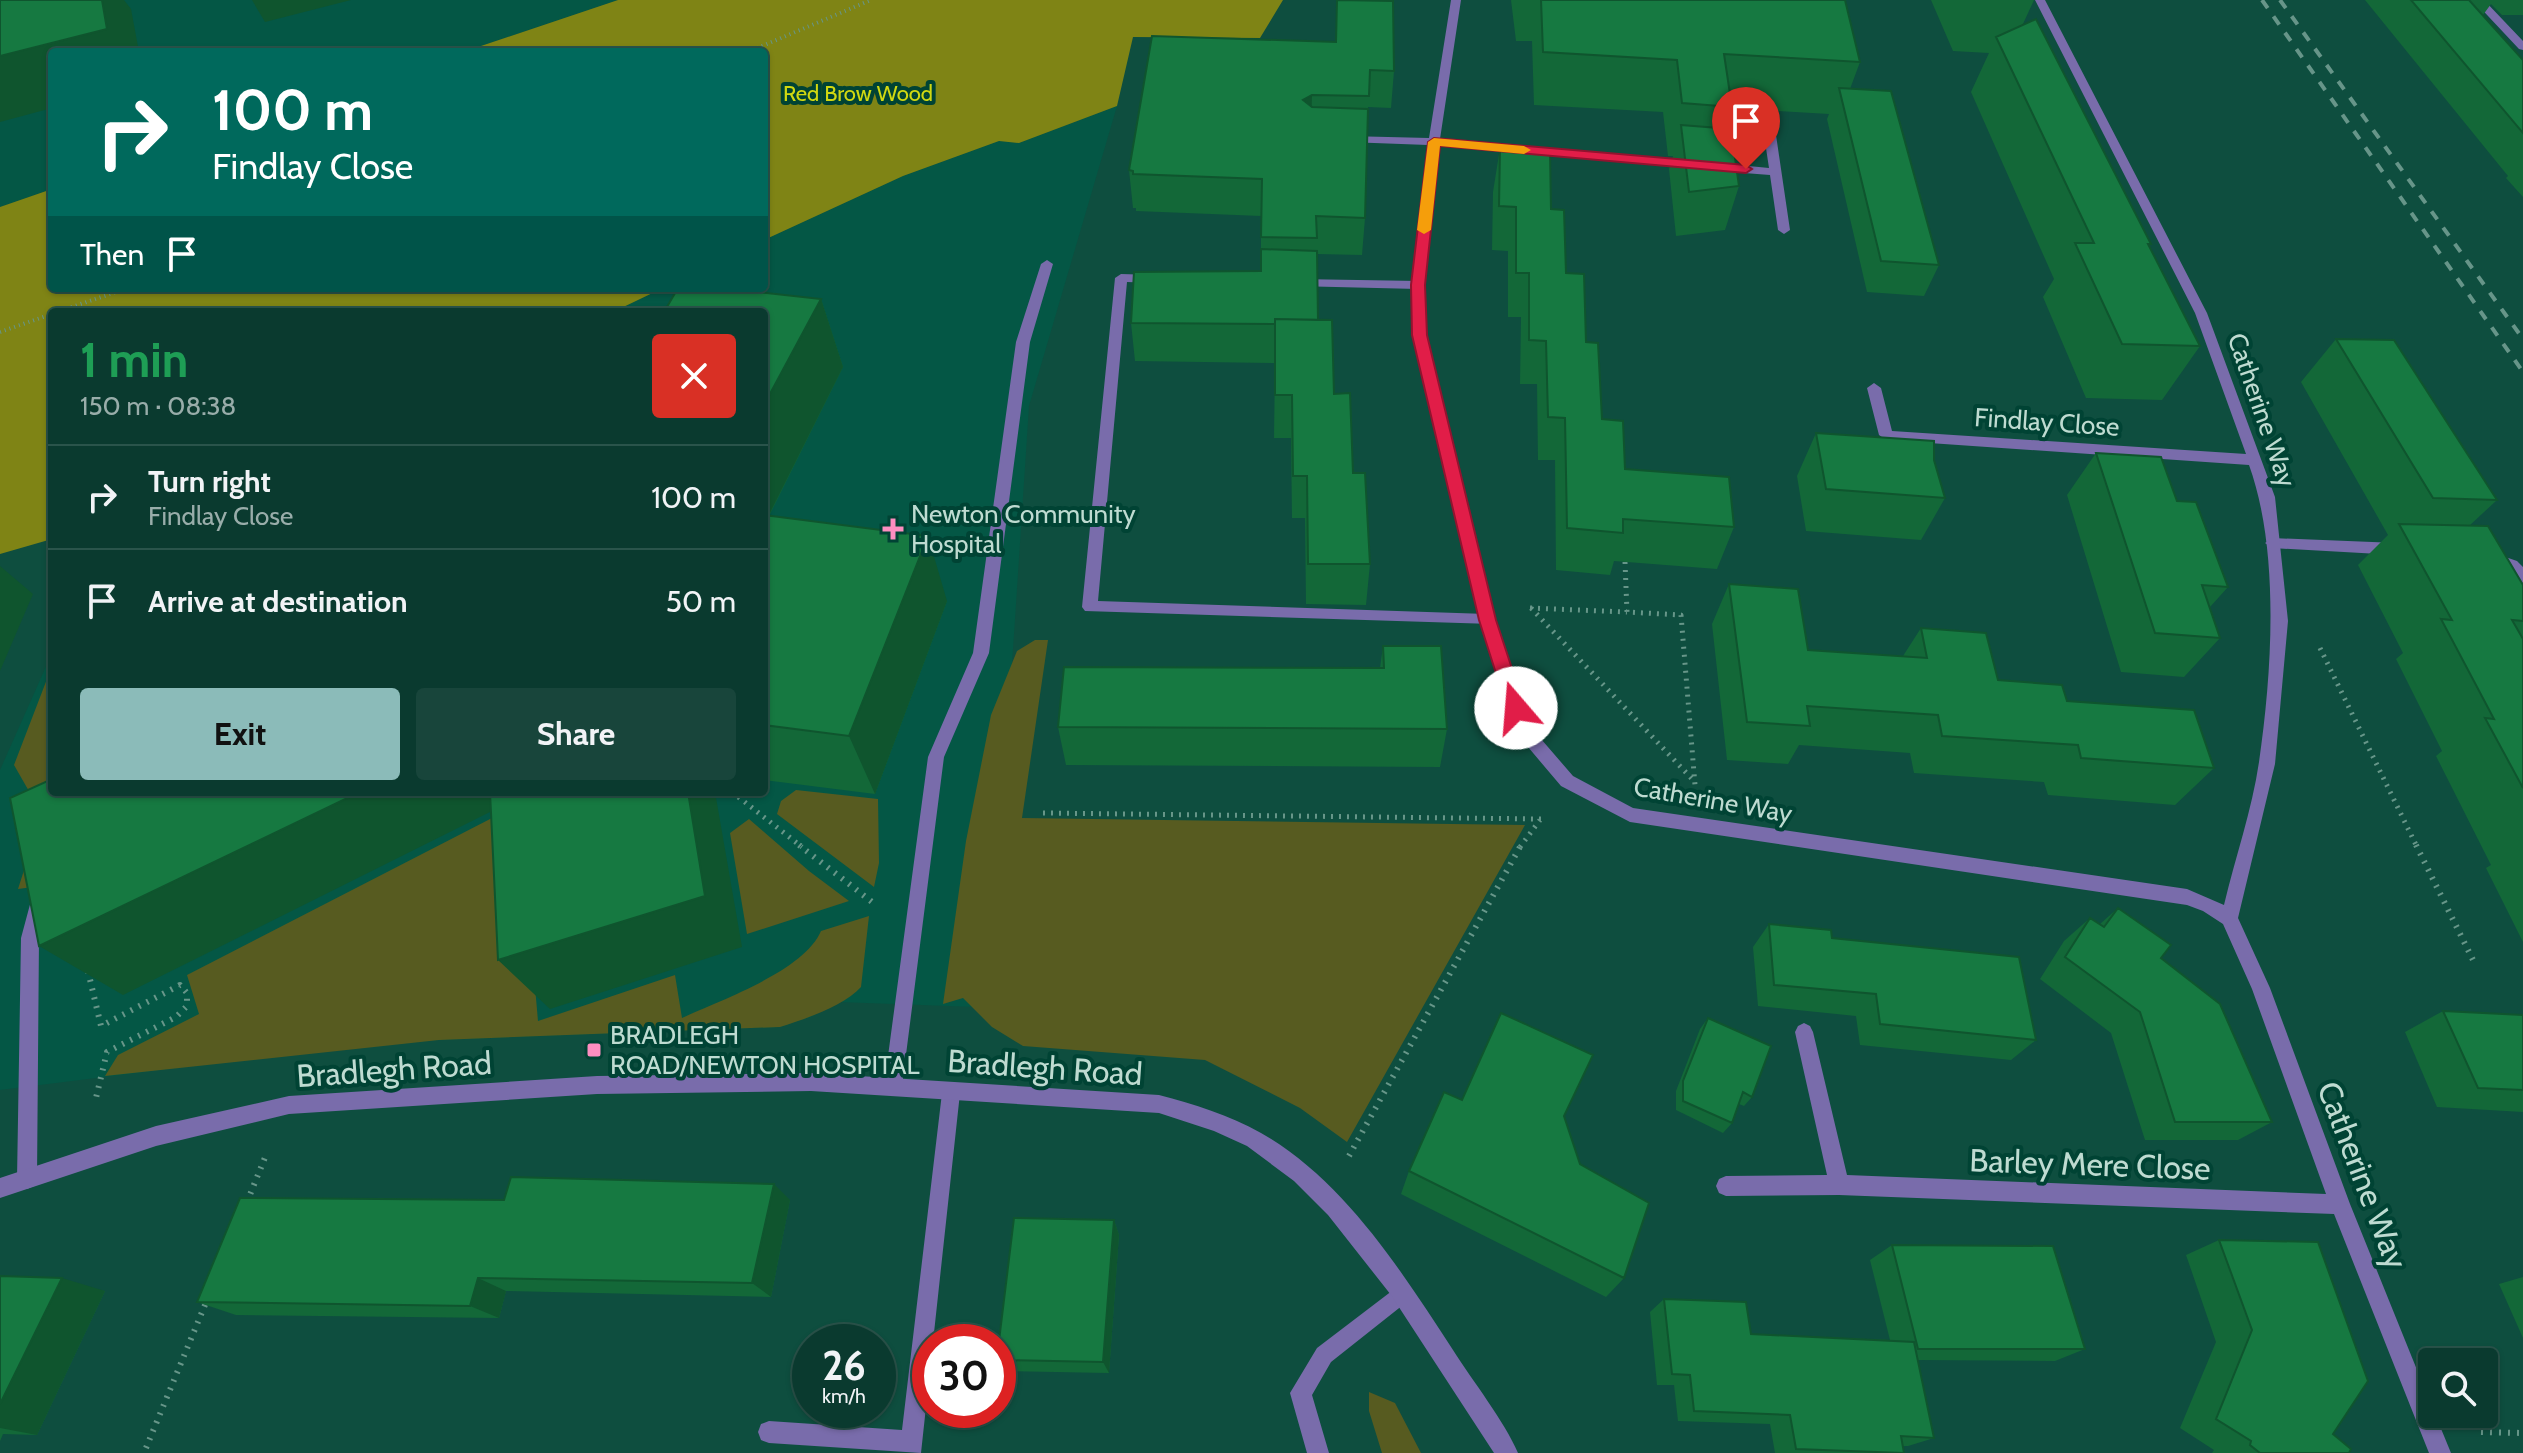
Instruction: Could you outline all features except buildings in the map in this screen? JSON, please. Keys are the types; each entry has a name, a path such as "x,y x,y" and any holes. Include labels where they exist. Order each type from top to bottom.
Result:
{"street":[{"name":"Catherine Way","path":"1456,0 1434,142 1418,285 1419,335 1487,620 1528,735 1567,781 1630,815 2187,897 2209,905 2229,918 2261,988 2340,1204 2440,1453"},
{"name":"Catherine Way","path":"2040,0 2201,313 2268,497 2280,621 2267,764 2229,918"},
{"path":"2478,0 2523,47"},
{"path":"1770,135 1784,230"},
{"path":"1326,139 1434,142 1776,172"},
{"path":"893,1086 936,757 981,653 1023,342 1047,264"},
{"path":"1168,279 1121,278 1090,607 1487,620"},
{"path":"1278,282 1418,285"},
{"name":"Findlay Close","path":"1874,388 1886,435 2253,460"},
{"path":"2272,543 2412,549"},
{"path":"2474,552 2512,565 2523,577"},
{"path":"27,1179 30,938 38,903"},
{"path":"1804,1032 1839,1185"},
{"name":"Bradlegh Road","path":"0,1188 156,1136 289,1105 597,1085 811,1082 1159,1104 1203,1116 1265,1146 1298,1172 1351,1226 1401,1294 1507,1453"},
{"path":"769,1432 911,1447 951,1093"},
{"name":"Barley Mere Close","path":"1726,1186 1839,1185 2340,1204"},
{"path":"1318,1453 1301,1393 1324,1355 1401,1294"}],"path":[{"path":"757,48 871,0"},
{"path":"70,308 116,292"},
{"path":"0,332 48,315"},
{"path":"1625,562 1627,612"},
{"path":"1517,607 1681,615 1695,789"},
{"path":"1531,608 1694,781"},
{"path":"2319,647 2474,962"},
{"path":"737,796 882,910"},
{"path":"1349,1156 1529,831 1551,809"},
{"path":"1043,813 1541,819"},
{"path":"87,964 101,1026 180,985 187,993 187,1006 176,1017 107,1052 96,1098"},
{"path":"246,1204 269,1147"},
{"path":"146,1448 211,1290"},
{"path":"2481,1432 2523,1433"}],"shaded area":[{"path":"0,0 618,0 475,48 48,48 48,190 0,207"},
{"name":"Newton Community Hospital","path":"1117,106 1029,406 1001,832 976,1007 839,1002 810,1017 780,1027 439,1040 281,1055 0,1090 0,770 48,662 48,796 768,796 768,308 621,308 655,292 768,292 768,238 903,176 999,141 1019,143"},
{"path":"1035,640 1048,640 1022,818 1525,825 1347,1142 1300,1108 1205,1060 1023,1046 992,1027 963,998 943,1004 966,841 991,715 1017,651"},
{"path":"48,676 48,796 53,796 70,882 18,889 42,814 14,765"},
{"path":"796,790 878,799 879,863 874,887 777,814 781,801"},
{"path":"519,804 538,1021 675,975 682,1018 780,971 798,959 821,931 869,916 861,987 834,1006 780,1027 439,1040 105,1076 118,1055 199,1014 187,975"},
{"path":"749,819 849,901 747,934 730,833"},
{"path":"1369,1392 1395,1403 1421,1453 1382,1453 1369,1411"}],"green space":[{"name":"Red Brow Wood","path":"618,0 1283,0 1260,38 1133,37 1117,106 1019,143 999,141 903,176 768,238 768,48 475,48"},
{"path":"48,190 48,292 655,292 621,308 48,308 48,540 0,554 0,207"}],"railway":[{"path":"2262,0 2523,372"},
{"path":"2280,0 2523,339"}],"slow traffic":[{"path":"1424,230 1434,142 1524,150"}],"place":[{"name":"Newton Community Hospital","path":"893,529"},
{"name":"BRADLEGH ROAD/NEWTON HOSPITAL","path":"594,1050"}],"route":[{"path":"1516,708 1487,620 1419,335 1418,285 1434,142 1746,169"}]}
